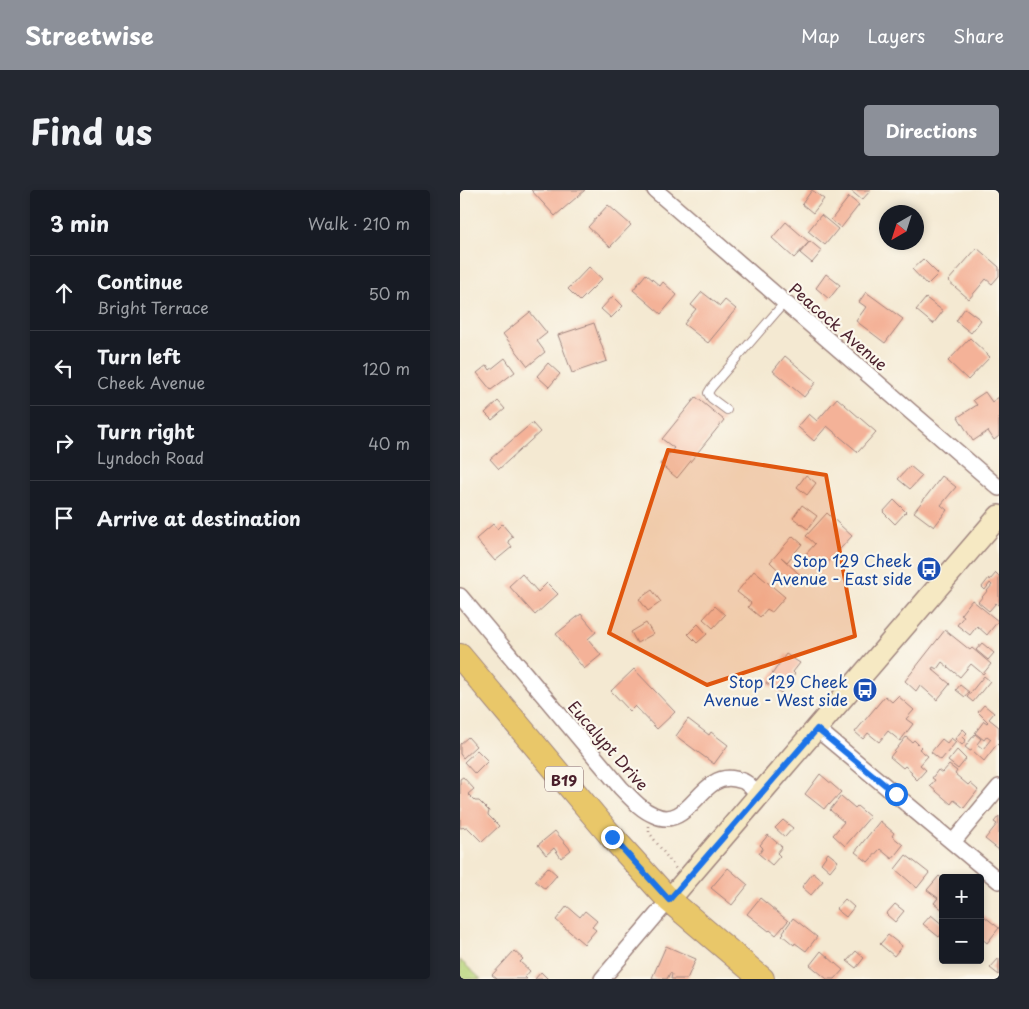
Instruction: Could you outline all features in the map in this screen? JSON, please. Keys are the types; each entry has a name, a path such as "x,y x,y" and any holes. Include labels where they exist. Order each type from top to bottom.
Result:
{"main road":[{"name":"B19","path":"460,656 612,837 669,900 762,979"}],"street":[{"name":"Peacock Avenue","path":"655,190 999,488"},
{"path":"602,979 999,516"},
{"name":"Eucalypt Drive","path":"460,596 622,788 648,812 668,819 675,816 689,808 706,787 720,779 728,778 744,781 760,796"},
{"path":"817,729 999,881"},
{"path":"953,842 999,787"}],"lane":[{"path":"727,410 711,398 708,393 785,302"}],"highlighted area":[{"path":"668,450 826,475 855,636 707,685 609,633"}],"green space":[{"path":"460,960 481,979 460,979"}],"building":[{"path":"531,190 585,190 555,216"},
{"path":"812,190 824,199 813,213 802,204"},
{"path":"850,190 871,190 862,200"},
{"path":"849,197 859,205 841,228 831,220"},
{"path":"608,205 631,225 610,247 588,227"},
{"path":"821,215 838,229 825,245 808,231"},
{"path":"786,222 809,242 794,258 772,238"},
{"path":"810,241 822,251 812,263 800,253"},
{"path":"977,248 999,267 999,276 992,284 986,279 969,299 948,281"},
{"path":"923,259 938,274 927,285 912,269"},
{"path":"589,267 602,279 580,301 568,289"},
{"path":"646,274 660,286 663,282 677,295 661,314 633,290"},
{"path":"826,274 840,285 829,299 816,288"},
{"path":"702,292 720,306 725,300 736,309 708,343 684,324 696,309 691,305"},
{"path":"866,292 903,319 885,343 856,321 866,307 859,302"},
{"path":"613,296 623,306 611,318 601,309"},
{"path":"926,298 943,311 933,324 916,310"},
{"path":"965,308 981,320 971,333 956,321"},
{"path":"530,312 547,333 537,341 545,352 528,366 503,334"},
{"path":"594,323 607,361 572,373 558,335"},
{"path":"970,338 990,357 968,380 948,361"},
{"path":"785,356 816,382 804,397 773,371"},
{"path":"505,358 515,372 491,390 477,373 487,365 490,370"},
{"path":"548,363 560,374 549,387 537,376"},
{"path":"985,392 992,402 999,397 999,436 994,440 988,431 973,441 958,417 977,405 973,400"},
{"path":"696,397 724,420 677,478 660,464 674,448 662,439"},
{"path":"837,398 876,432 858,452 827,426 814,441 798,427 809,414 817,421"},
{"path":"498,401 505,409 492,420 485,413"},
{"path":"532,423 540,432 499,469 490,459"},
{"path":"910,466 922,476 910,489 898,479"},
{"path":"806,475 816,483 807,495 797,487"},
{"path":"942,476 956,487 941,505 947,510 934,527 914,512"},
{"path":"894,500 906,512 895,524 883,512"},
{"path":"802,505 817,516 808,529 793,518"},
{"path":"827,513 852,536 820,571 804,556 815,544 806,536"},
{"path":"493,524 497,529 502,524 513,537 508,541 512,547 495,561 476,539"},
{"path":"793,536 802,544 787,562 781,557 799,574 791,582 770,562"},
{"path":"754,571 785,597 772,612 767,609 760,617 748,607 751,603 737,592"},
{"path":"996,573 999,576 999,606 996,603 989,611 978,602 992,585 990,583 985,590 982,587"},
{"path":"522,574 538,592 547,583 558,594 535,615 509,586"},
{"path":"652,590 661,602 648,611 639,599"},
{"path":"972,600 998,621 987,635 977,626 970,635 957,625 964,616 961,614"},
{"path":"715,606 725,615 713,628 703,619"},
{"path":"581,614 596,632 588,639 601,655 584,669 556,634"},
{"path":"646,623 653,634 637,643 631,632"},
{"path":"698,624 707,634 697,643 688,634"},
{"path":"945,630 970,650 972,648 991,664 983,674 971,664 960,677 942,662 937,669 933,667 932,669 950,684 937,700 920,685 916,691 905,681"},
{"path":"982,643 994,653 988,660 976,650"},
{"path":"786,654 800,663 793,672 795,674 781,693 766,683"},
{"path":"634,669 675,712 657,729 635,706 630,711 611,691"},
{"path":"984,676 990,681 973,702 967,697"},
{"path":"960,685 969,692 965,697 956,690"},
{"path":"885,696 892,702 898,696 914,710 906,719 913,724 900,741 888,731 879,742 868,733 863,739 855,732"},
{"path":"984,705 994,713 989,719 999,727 999,746 997,744 984,761 972,750 970,751 965,747 975,734 981,739 977,744 983,749 991,739 987,736 984,740 975,733 984,721 988,722 978,712"},
{"path":"688,719 709,735 711,732 728,745 714,764 676,736"},
{"path":"963,729 967,733 963,737 966,740 962,745 955,739"},
{"path":"468,737 476,746 463,758 460,754 460,744"},
{"path":"906,737 912,742 914,740 921,747 919,749 928,756 920,765 926,770 917,780 905,766 903,768 890,757"},
{"path":"951,738 956,742 941,760 931,752 942,739 947,743"},
{"path":"477,750 488,761 475,774 464,762"},
{"path":"957,750 966,759 958,769 948,761"},
{"path":"949,765 957,771 955,774 968,785 970,783 978,790 964,808 954,800 951,804 930,786 935,780 932,778 938,770 942,773"},
{"path":"820,774 841,792 824,809 805,794"},
{"path":"463,777 474,789 468,794 489,811 488,815 499,826 482,842 467,827 460,828 460,779"},
{"path":"841,796 855,808 857,806 870,817 845,846 833,835 844,822 830,810"},
{"path":"999,816 999,850 985,839 997,824 994,822"},
{"path":"783,820 793,828 785,837 775,828"},
{"path":"880,821 894,833 892,836 903,845 892,859 880,849 868,862 855,852"},
{"path":"555,831 571,850 561,858 554,848 546,855 538,845"},
{"path":"768,835 782,847 777,853 780,856 772,865 759,854 763,848 760,845"},
{"path":"828,853 838,861 830,871 821,863"},
{"path":"906,855 929,873 917,888 895,869"},
{"path":"548,867 557,875 545,889 535,881"},
{"path":"728,868 748,885 732,905 711,888"},
{"path":"813,873 823,881 811,895 802,887"},
{"path":"939,876 939,907 934,903 938,898 927,890"},
{"path":"760,898 788,921 776,935 747,914"},
{"path":"845,899 854,907 846,917 836,909"},
{"path":"895,904 904,911 895,922 886,914"},
{"path":"567,906 580,917 585,911 597,921 592,927 596,930 584,944 556,920"},
{"path":"931,915 939,922 939,937 923,924"},
{"path":"984,916 999,928 987,943 984,940"},
{"path":"793,918 817,937 806,951 795,943 794,945 782,935"},
{"path":"888,935 902,946 894,956 880,944"},
{"path":"666,946 696,959 687,979 671,979 672,974 670,973 667,979 652,978"},
{"path":"514,951 523,959 520,962 530,971 525,977 527,979 497,979 492,975"},
{"path":"821,951 843,970 835,979 827,979 810,965"},
{"path":"856,951 864,958 856,968 847,961"},
{"path":"999,958 999,975 990,968"},
{"path":"541,972 548,979 535,979"}],"place":[{"name":"Stop 129 Cheek Avenue - East side","path":"929,569"},
{"name":"Stop 129 Cheek Avenue - West side","path":"865,690"}],"route":[{"path":"612,837 669,900 817,729 896,794"}]}
